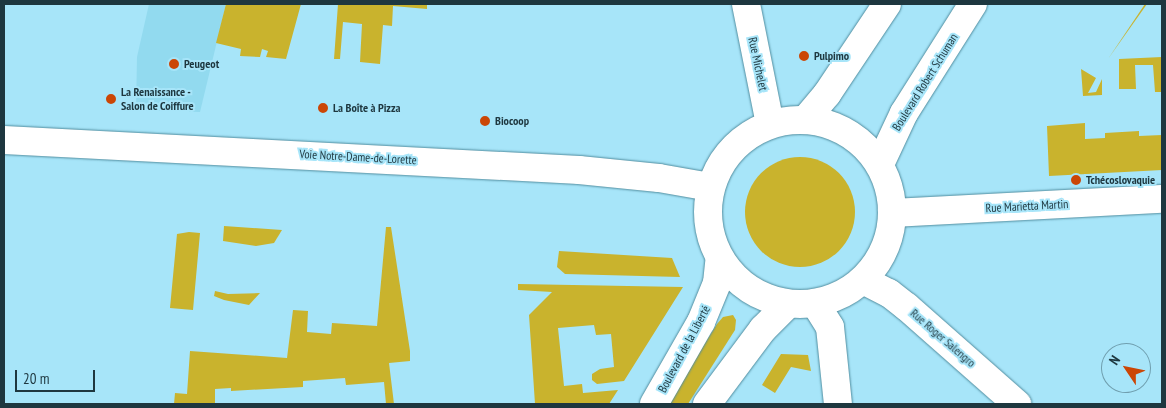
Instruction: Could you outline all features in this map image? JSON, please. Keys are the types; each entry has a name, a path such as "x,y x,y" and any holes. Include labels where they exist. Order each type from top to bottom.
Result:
{"main road":[{"name":"Rue Michelet","path":"746,4 770,124"},
{"path":"806,119 827,94 887,4"},
{"name":"Boulevard Robert Schuman","path":"881,162 901,120 973,4"},
{"path":"806,119 824,122 851,134 881,162 892,213 888,238 878,261 862,280 840,295 815,303 788,304 764,297 743,285 719,263 707,215 710,187 730,150 748,135 770,124 806,119"},
{"name":"Voie Notre-Dame-de-Lorette","path":"4,140 570,170 659,178 710,187"},
{"name":"Rue Marietta Martin","path":"892,213 1162,199"},
{"name":"Boulevard de la Liberté","path":"654,404 701,322 717,283 719,263"},
{"name":"Rue Roger Salengro","path":"862,280 907,307 1017,404"},
{"path":"815,303 830,328 838,404"},
{"path":"708,404 763,329 788,304"}],"shaded area":[{"name":"Peugeot","path":"149,4 226,4 200,112 136,110 137,57"},
{"path":"226,4 301,4 286,59 266,57 268,51 262,49 260,57 240,56 241,49 216,43"},
{"path":"338,4 427,4 427,9 393,6 392,26 383,25 380,64 360,62 362,24 343,22 340,59 334,59"},
{"path":"1145,4 1147,4 1108,59"},
{"path":"1162,57 1162,92 1155,92 1153,65 1135,65 1136,89 1119,89 1119,59"},
{"path":"1081,69 1096,78 1088,93 1096,92 1102,79 1102,95 1083,96"},
{"path":"1085,123 1085,139 1105,138 1105,133 1139,131 1139,136 1162,135 1162,170 1049,176 1047,126"},
{"path":"800,157 821,161 839,173 851,191 855,212 851,233 839,251 821,263 800,267 779,263 761,251 749,233 745,212 749,191 761,173 779,161"},
{"path":"224,226 282,230 274,243 256,246 223,241"},
{"path":"386,227 391,227 410,351 410,361 389,363 394,404 386,404 384,382 346,385 345,378 303,381 303,387 231,391 231,388 215,389 215,404 174,404 175,393 187,394 190,351 287,358 293,310 308,311 307,332 331,334 332,323 377,326"},
{"path":"200,233 193,310 170,308 177,234"},
{"path":"559,251 672,258 680,277 565,274 557,267"},
{"path":"518,284 683,287 624,381 597,384 592,380 592,374 600,369 614,367 611,334 596,335 594,325 558,328 564,386 582,384 583,393 618,390 609,404 535,404 529,315 552,292 518,290"},
{"path":"215,291 228,294 260,293 249,305 214,296"},
{"path":"733,315 736,320 735,330 688,404 667,404 717,324 723,317"},
{"path":"781,354 808,355 811,371 791,367 775,393 762,385"}],"place":[{"name":"Pulpimo","path":"804,56"},
{"name":"Peugeot","path":"174,64"},
{"name":"La Renaissance - Salon de Coiffure","path":"111,99"},
{"name":"La Boîte à Pizza","path":"323,108"},
{"name":"Biocoop","path":"485,121"},
{"name":"Tchécoslovaquie","path":"1076,180"}]}
